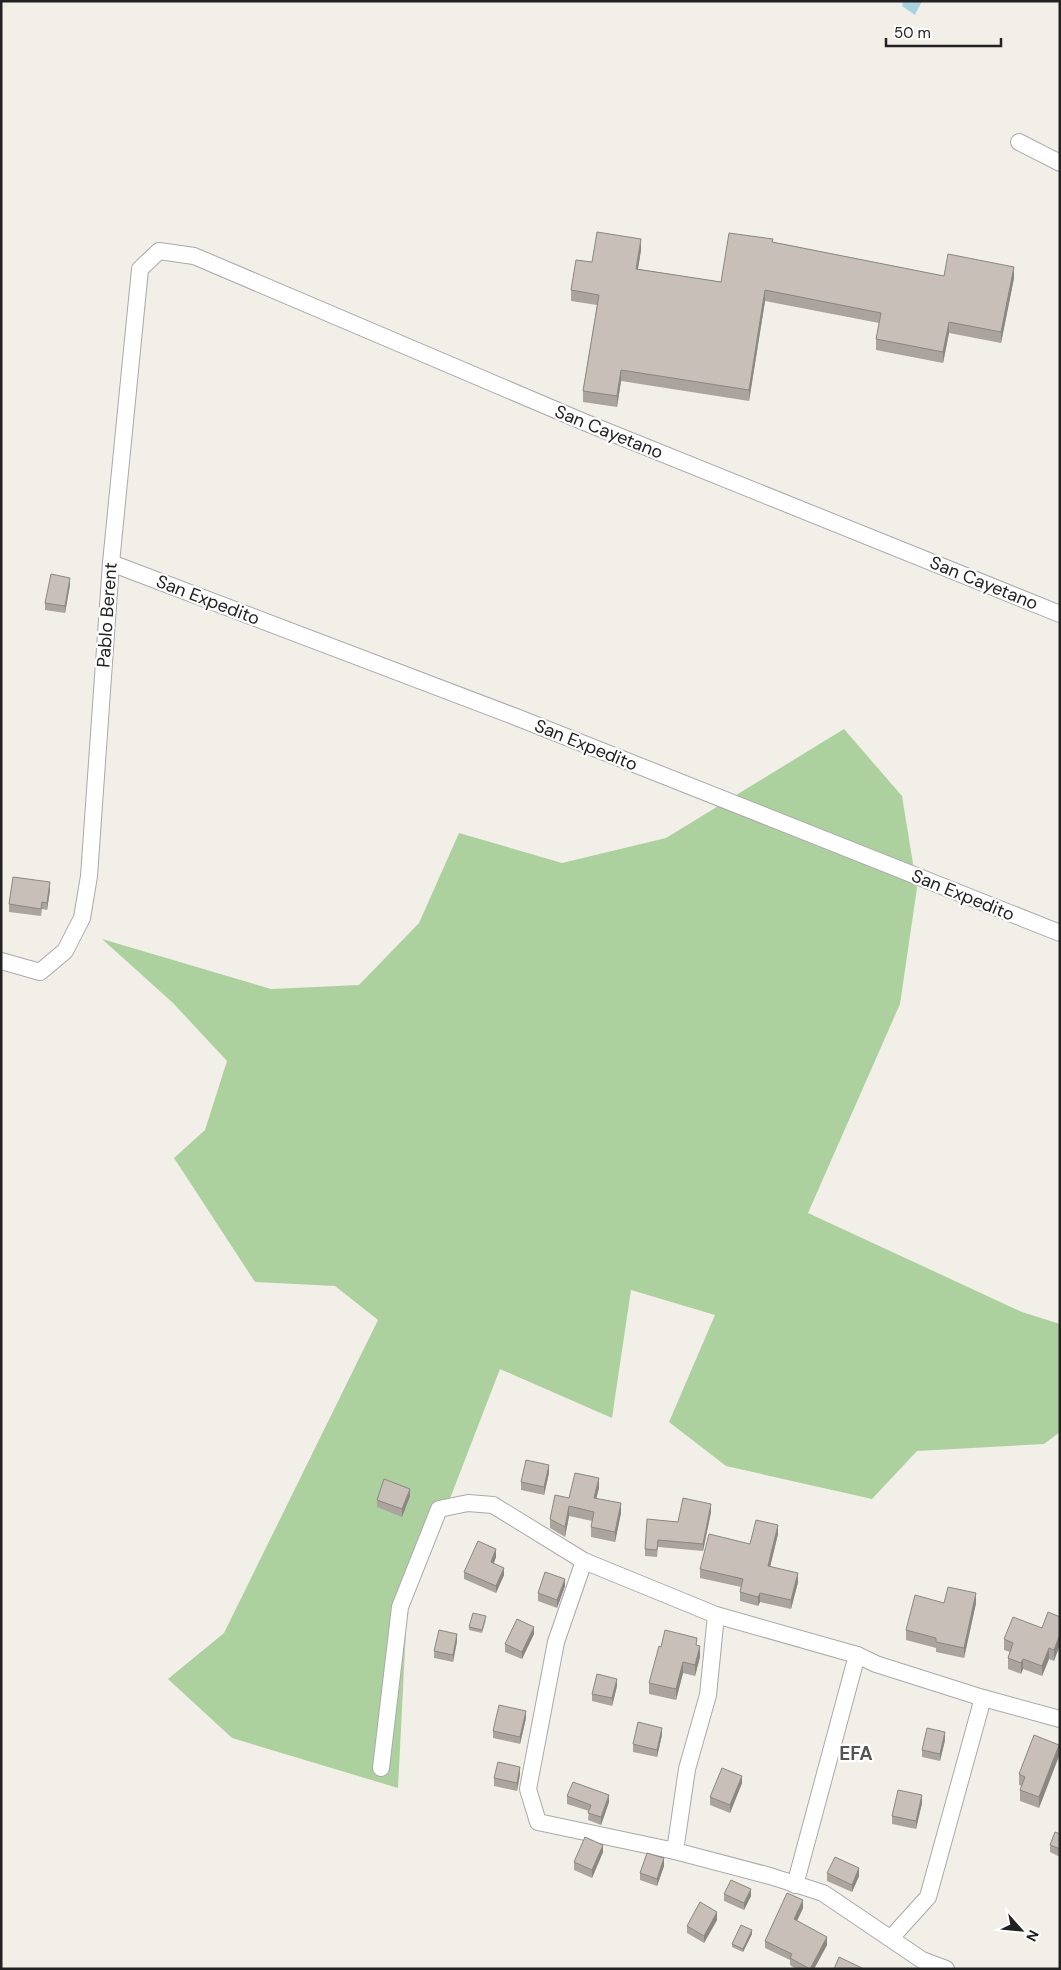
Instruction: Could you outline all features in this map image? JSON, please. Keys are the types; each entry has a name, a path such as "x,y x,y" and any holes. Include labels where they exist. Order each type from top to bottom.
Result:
{"street":[{"path":"1019,142 1060,162"},
{"name":"Pablo Berent","path":"1,961 40,972 65,951 82,918 88,876 111,563 140,269 159,251"},
{"name":"San Cayetano","path":"159,251 194,256 584,422 1060,614"},
{"name":"San Expedito","path":"111,563 516,717 1060,933"},
{"path":"381,1768 400,1607 439,1509 468,1503 493,1505 584,1561 716,1615 857,1655 876,1664 983,1698 1060,1719"},
{"path":"584,1561 556,1642 528,1789 538,1822 675,1851 770,1876 823,1893 922,1960 946,1969"},
{"path":"675,1851 687,1769 708,1695 716,1615"},
{"path":"795,1885 857,1655"},
{"path":"891,1938 928,1897 983,1698"}],"green space":[{"path":"844,729 902,796 917,888 900,1004 808,1213 1022,1312 1060,1324 1060,1432 1044,1444 917,1451 872,1499 726,1466 669,1422 715,1315 631,1290 612,1418 500,1369 407,1610 398,1788 232,1738 168,1679 224,1633 378,1320 335,1286 255,1282 174,1158 205,1130 227,1061 173,1003 102,939 271,989 359,985 419,923 459,833 562,863 666,838"}],"water":[{"path":"903,1 922,1 915,15 902,6"}],"building":[{"path":"597,232 641,239 636,269 721,282 729,233 773,239 772,242 944,276 948,254 1014,267 1001,332 949,322 943,352 876,339 881,313 765,290 749,390 621,370 617,396 583,391 599,295 571,290 576,260 592,262"},
{"path":"51,574 70,578 65,606 45,603"},
{"path":"13,877 50,882 47,903 42,902 41,909 9,904"},
{"path":"526,1460 549,1465 544,1487 521,1482"},
{"path":"575,1473 599,1478 594,1498 621,1503 615,1532 591,1527 594,1512 569,1506 565,1527 550,1519 555,1495 569,1498"},
{"path":"384,1479 410,1489 402,1509 377,1500"},
{"path":"683,1498 711,1504 703,1544 658,1540 657,1550 645,1549 647,1519 678,1522"},
{"path":"756,1520 778,1525 768,1566 798,1573 791,1600 760,1593 758,1597 740,1592 743,1579 700,1569 709,1534 750,1544"},
{"path":"478,1541 496,1549 491,1562 504,1568 496,1586 464,1572"},
{"path":"545,1572 565,1579 557,1600 538,1593"},
{"path":"948,1587 976,1593 964,1648 936,1642 936,1638 906,1630 915,1595 944,1603"},
{"path":"1048,1612 1060,1617 1060,1634 1054,1650 1049,1648 1042,1666 1023,1659 1021,1663 1008,1658 1013,1643 1004,1639 1013,1617 1042,1628"},
{"path":"473,1613 486,1616 482,1630 469,1627"},
{"path":"517,1619 534,1627 522,1652 505,1644"},
{"path":"439,1630 457,1634 453,1655 434,1651"},
{"path":"665,1630 697,1638 696,1645 700,1646 695,1665 683,1662 676,1689 649,1683"},
{"path":"597,1674 617,1679 612,1698 592,1694"},
{"path":"499,1705 526,1711 520,1737 493,1731"},
{"path":"638,1722 662,1728 657,1750 633,1744"},
{"path":"927,1728 945,1732 940,1754 922,1750"},
{"path":"1034,1735 1059,1745 1039,1797 1020,1790 1025,1777 1019,1774"},
{"path":"498,1762 520,1767 517,1783 494,1778"},
{"path":"722,1768 742,1776 730,1805 710,1797"},
{"path":"573,1782 609,1795 601,1817 588,1813 591,1805 567,1796"},
{"path":"898,1790 922,1795 916,1821 892,1816"},
{"path":"1055,1832 1060,1834 1060,1849 1050,1845"},
{"path":"585,1837 603,1845 592,1870 574,1862"},
{"path":"647,1853 664,1858 657,1879 640,1873"},
{"path":"835,1857 859,1868 852,1885 827,1873"},
{"path":"731,1880 751,1889 744,1903 724,1894"},
{"path":"787,1893 803,1900 794,1919 827,1937 810,1969 790,1958 792,1954 765,1941"},
{"path":"700,1902 717,1912 704,1936 687,1926"},
{"path":"741,1925 752,1930 743,1949 732,1944"},
{"path":"839,1957 864,1969 834,1969"}],"district":[{"name":"EFA","path":"856,1753"}]}
